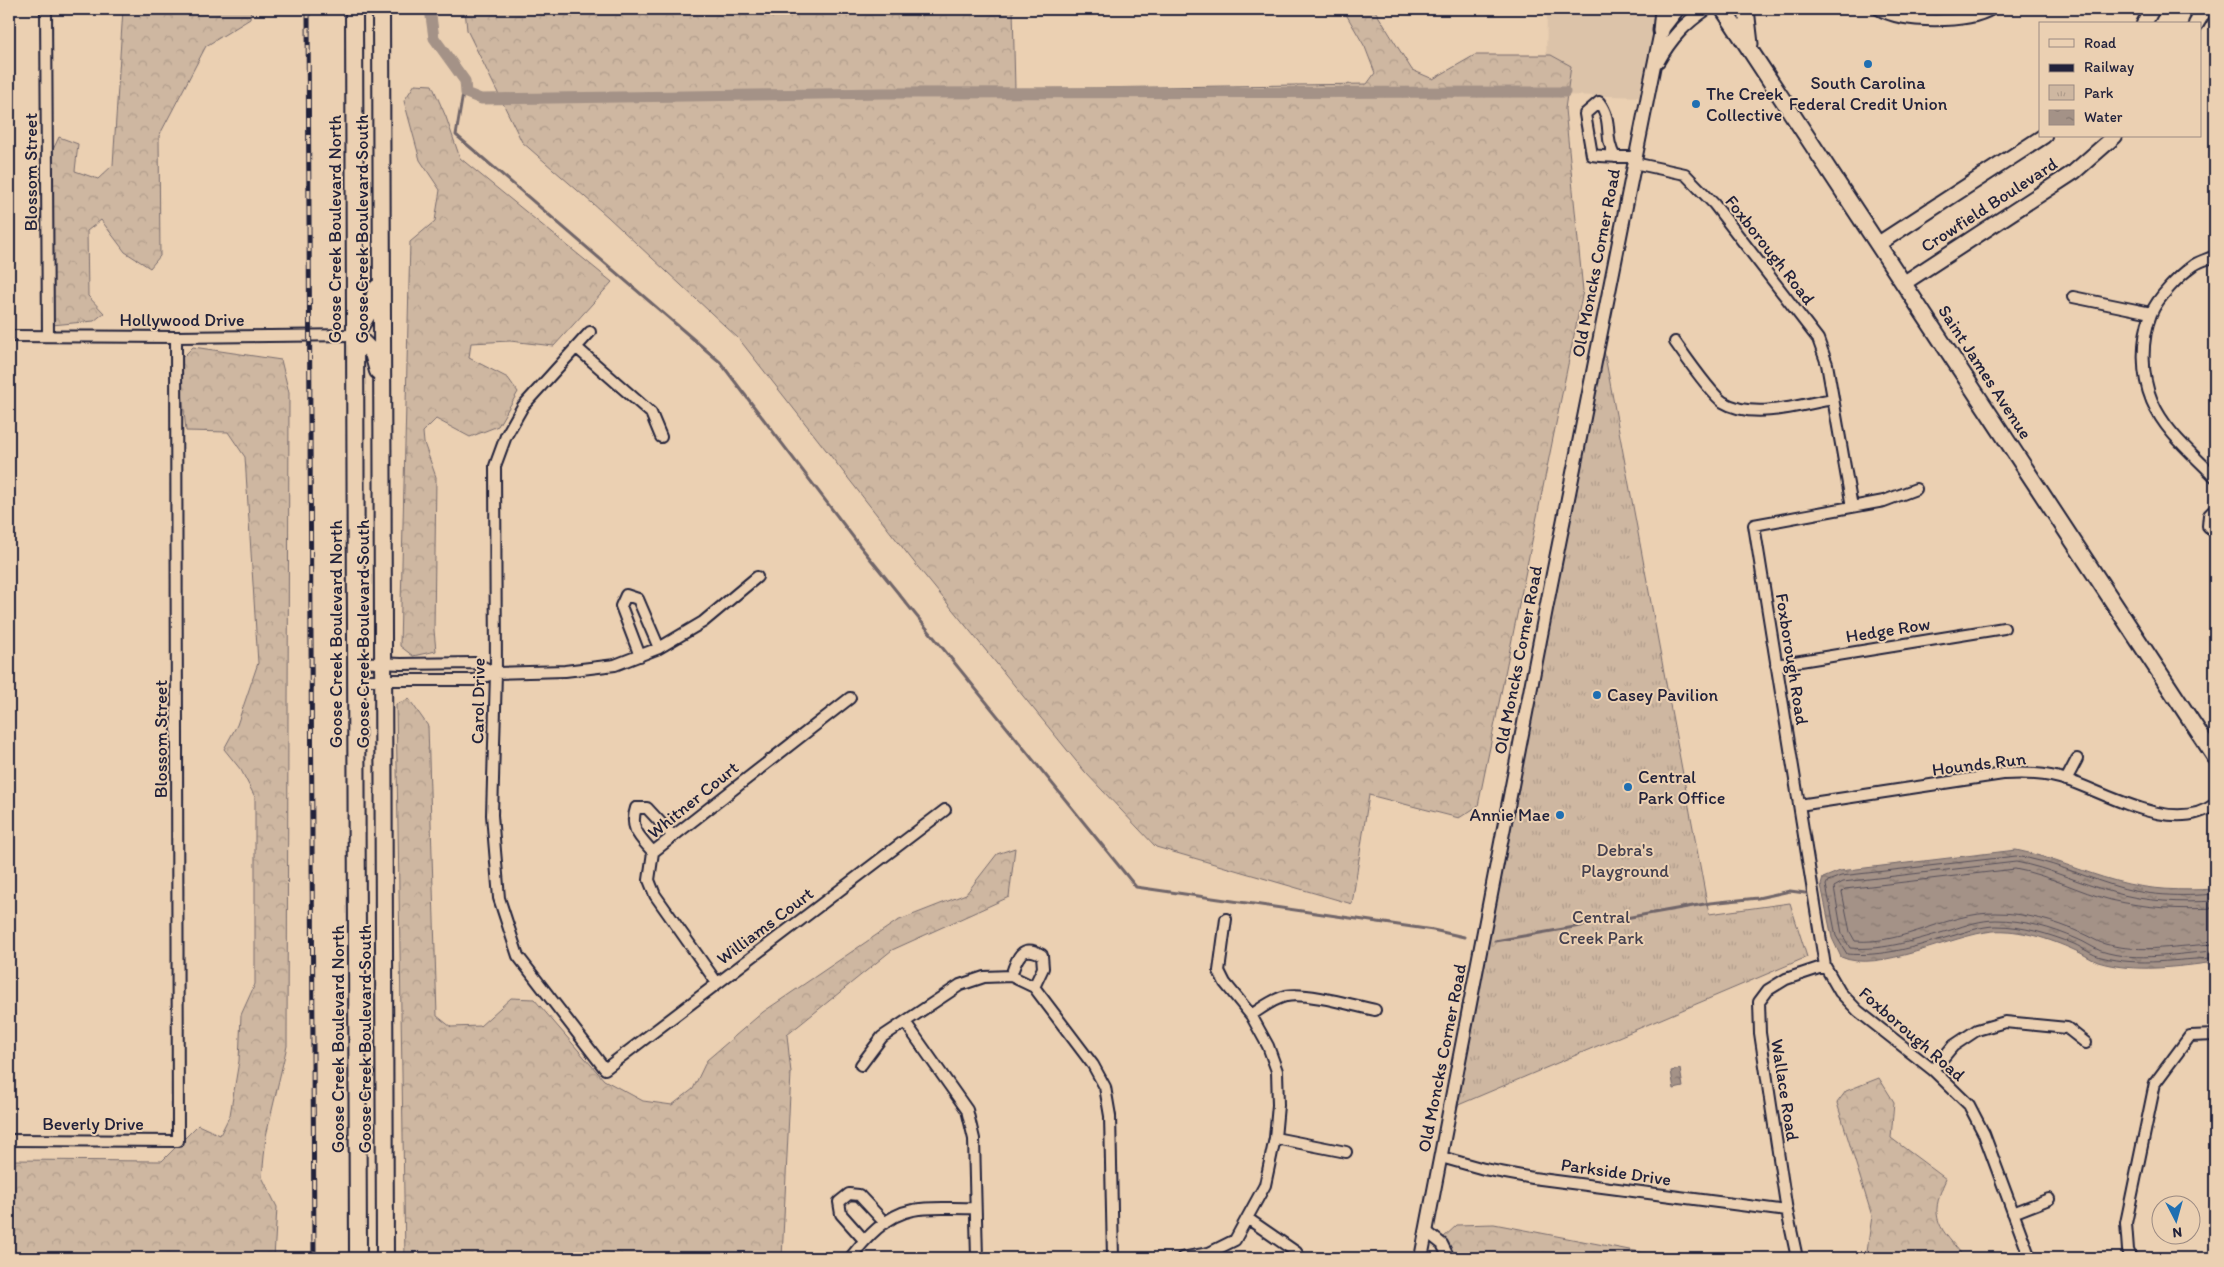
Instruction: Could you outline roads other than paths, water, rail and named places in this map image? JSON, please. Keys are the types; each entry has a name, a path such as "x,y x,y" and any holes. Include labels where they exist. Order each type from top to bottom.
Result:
{"highway":[{"name":"Goose Creek Boulevard North","path":"354,9 358,1258"},
{"name":"Goose Creek Boulevard South","path":"381,9 385,1258"},
{"path":"382,266 371,308 355,335 373,353 382,395"}],"main road":[{"path":"1661,31 1663,9"},
{"name":"Saint James Avenue","path":"1724,9 2215,757"},
{"path":"1746,9 1750,48"},
{"path":"2145,22 2152,9"},
{"name":"Crowfield Boulevard","path":"1878,244 2041,138"},
{"name":"Crowfield Boulevard","path":"1904,283 2074,172 2112,138"}],"street":[{"name":"Blossom Street","path":"46,9 48,336"},
{"path":"1661,31 1678,9"},
{"path":"1653,70 1671,38 1685,23 1706,9"},
{"path":"1878,9 1901,18 1928,20 1961,18 1992,9"},
{"name":"Old Moncks Corner Road","path":"1421,1258 1546,608 1661,31"},
{"name":"Foxborough Road","path":"1615,158 1608,139 1607,113 1599,102 1585,114 1592,155 1615,158 1634,160 1686,174 1714,204 1818,339 1827,364 1852,507 1754,525 1825,966 1840,992 1858,1011 1933,1070 1969,1105 1984,1134 2030,1258"},
{"path":"2215,256 2195,264 2172,285 2151,313 2146,340 2144,368 2152,401 2188,452 2215,477"},
{"path":"2073,296 2151,313"},
{"name":"Carol Drive","path":"590,332 523,406 506,436 495,466 496,672 492,815 498,898 518,956 605,1069"},
{"name":"Hollywood Drive","path":"9,336 355,335"},
{"name":"Blossom Street","path":"176,337 178,1141"},
{"path":"1675,342 1691,365 1723,402 1747,410 1772,409 1833,399"},
{"path":"577,348 651,413 661,436"},
{"path":"1852,507 1884,501 1916,489"},
{"path":"2215,509 2209,516 2208,526 2215,533"},
{"path":"356,680 474,680 496,672 566,671 615,665 659,648 703,622 757,577"},
{"path":"640,656 621,606 626,595 638,599 659,648"},
{"name":"Hedge Row","path":"1776,665 2004,628"},
{"path":"356,662 383,664 475,663 496,672"},
{"name":"Whitner Court","path":"717,983 655,895 649,880 653,852 672,835 850,698"},
{"path":"2066,780 2077,759"},
{"name":"Hounds Run","path":"1799,806 2003,774 2032,772 2066,780 2153,812 2181,816 2205,812 2215,804"},
{"path":"653,852 634,830 632,818 636,808 647,808 672,835"},
{"name":"Williams Court","path":"605,1069 945,810"},
{"path":"1182,1258 1209,1253 1235,1240 1265,1185 1275,1138 1278,1105 1276,1071 1268,1046 1251,1015 1225,983 1219,971 1226,919"},
{"path":"1011,976 1017,956 1026,950 1035,950 1042,955 1043,968 1034,987"},
{"name":"Wallace Road","path":"1797,1258 1787,1211 1759,1021 1759,1002 1768,990 1786,979 1825,966"},
{"path":"861,1065 882,1037 960,985 984,977 1011,976 1034,987 1093,1065 1105,1087 1110,1116 1113,1258"},
{"path":"1251,1015 1272,1001 1286,996 1300,996 1376,1010"},
{"path":"905,1022 967,1110 974,1139 977,1258"},
{"path":"1933,1070 1953,1046 1969,1035 1977,1030 2006,1022 2067,1028 2086,1043"},
{"path":"2131,1258 2128,1250 2126,1223 2156,1083 2190,1036 2215,1036"},
{"path":"1275,1138 1346,1152"},
{"name":"Beverly Drive","path":"9,1140 178,1141"},
{"name":"Parkside Drive","path":"1441,1157 1533,1178 1787,1211"},
{"path":"864,1240 841,1214 839,1202 850,1194 860,1195 885,1223"},
{"path":"2013,1213 2049,1199"},
{"path":"850,1258 864,1240 885,1223 913,1210 975,1208"},
{"path":"1248,1218 1296,1252 1300,1258"},
{"path":"1427,1232 1442,1244 1449,1258"}],"water":[{"path":"2016,850 2128,884 2165,889 2215,889 2215,962 2156,968 2112,965 2098,962 2077,951 2045,939 2024,933 2003,931 1976,934 1915,952 1875,961 1856,961 1841,957 1832,938 1821,885 1823,878 1840,871"},
{"path":"1680,1069 1683,1087 1674,1089 1671,1071"}],"waterway":[{"path":"430,9 434,38 465,81 466,93 481,99 884,93 1565,92"},
{"path":"465,81 456,135 720,362 860,546 1136,887 1433,930 1464,937"},
{"path":"1495,941 1710,903 1758,898 1790,891 1805,893"}],"railway":[{"path":"308,9 314,1258"}],"place":[{"name":"South Carolina Federal Credit Union","path":"1868,64"},
{"name":"The Creek Collective","path":"1696,104"},
{"name":"Casey Pavilion","path":"1597,695"},
{"name":"Central Park Office","path":"1628,787"},
{"name":"Annie Mae","path":"1560,815"}],"park label":[{"name":"Debra's Playground","path":"1625,860"},
{"name":"Central Creek Park","path":"1601,928"}]}
